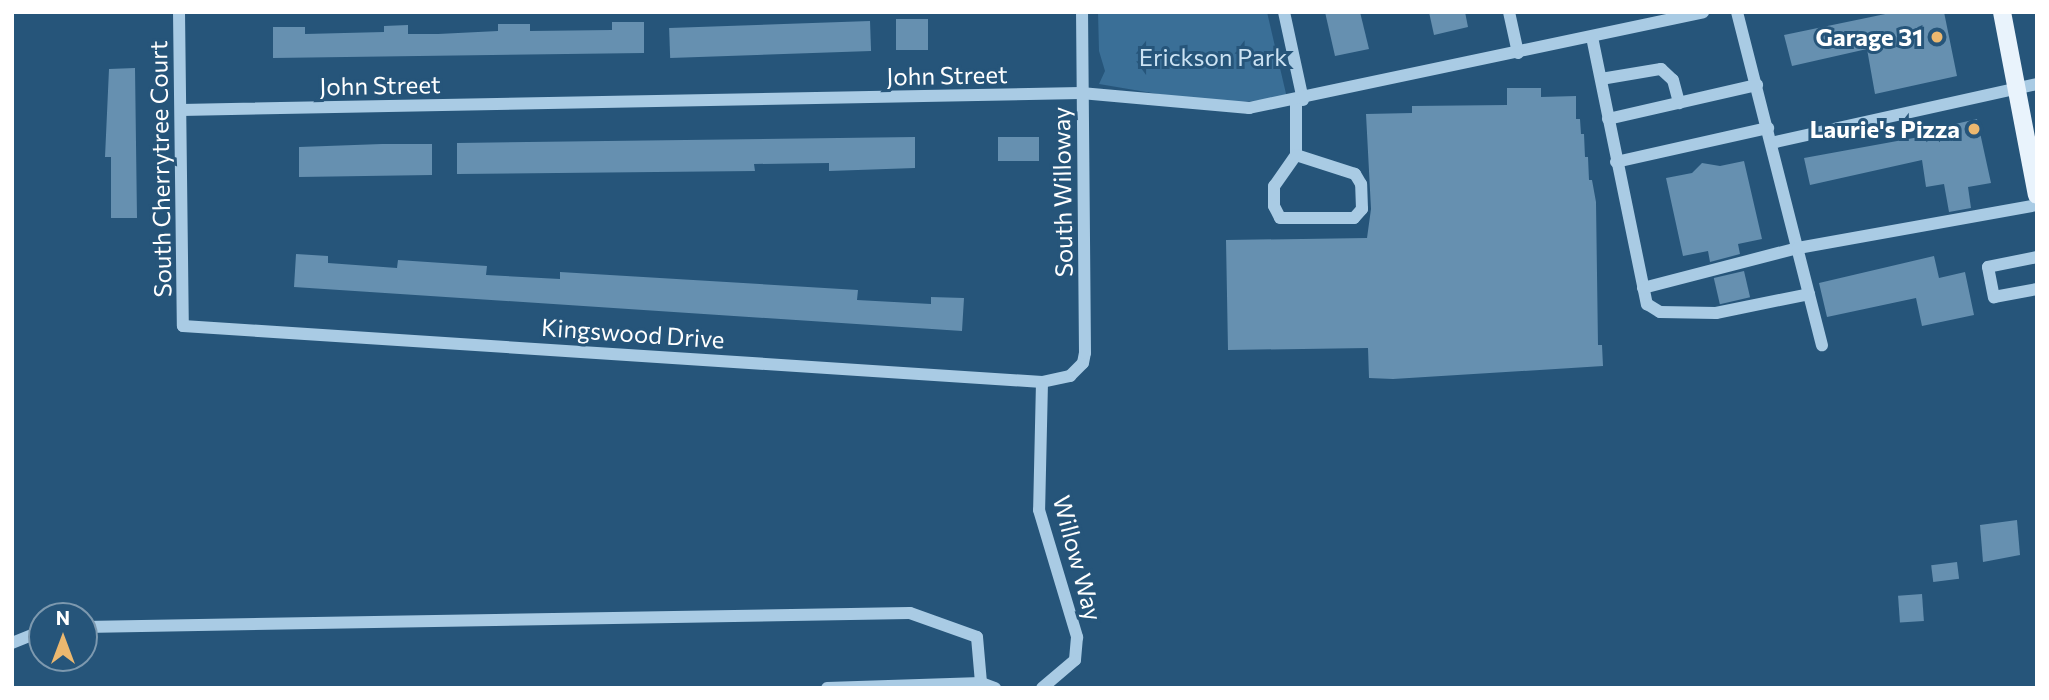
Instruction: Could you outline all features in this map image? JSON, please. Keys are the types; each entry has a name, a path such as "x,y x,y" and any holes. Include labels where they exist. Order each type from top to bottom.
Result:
{"main road":[{"path":"2002,12 2037,195"}],"street":[{"name":"South Cherrytree Court","path":"179,12 183,326"},
{"name":"South Willoway","path":"1077,369 1085,353 1082,12"},
{"path":"1284,12 1300,101 1296,155 1274,186 1274,206 1280,218 1354,218 1362,209 1361,184 1355,174 1296,155"},
{"path":"1509,12 1518,53"},
{"name":"John Street","path":"181,110 1081,93 1220,108 1300,101 1703,12"},
{"path":"1737,12 1822,345"},
{"path":"1592,37 1647,304 1660,312 1741,311 1809,294"},
{"path":"1601,79 1661,69 1673,80 1679,103"},
{"path":"1771,143 2037,84"},
{"path":"1608,119 1756,85"},
{"path":"1616,162 1768,128"},
{"path":"1643,288 1798,248 2037,205"},
{"path":"2037,257 1988,267 1994,297 2037,289"},
{"name":"Kingswood Drive","path":"183,326 1042,382 1062,379 1077,369"},
{"name":"Willow Way","path":"1042,382 1039,510 1077,637 1075,660 1042,688"},
{"path":"98,627 910,613 977,638 981,683"},
{"path":"827,688 981,683 995,688"}],"green space":[{"name":"Erickson Park","path":"1098,12 1267,12 1287,98 1217,104 1099,84 1105,71 1099,51"}],"building":[{"path":"1325,12 1360,12 1369,49 1335,56"},
{"path":"1429,12 1465,12 1468,27 1434,35"},
{"path":"1895,12 1944,12 1957,76 1875,94 1867,49 1792,66 1784,35"},
{"path":"896,19 928,19 928,50 896,50"},
{"path":"870,21 871,51 670,58 669,28"},
{"path":"612,22 644,22 644,53 273,58 273,27 305,27 305,34 384,32 384,26 408,25 408,34 438,34 498,31 498,24 530,24 530,31 612,30"},
{"path":"135,68 137,218 111,218 111,157 105,157 109,69"},
{"path":"1507,88 1541,88 1541,97 1576,96 1576,119 1580,119 1581,134 1584,134 1589,180 1592,180 1596,202 1598,345 1602,345 1603,366 1393,379 1369,378 1368,348 1228,350 1226,240 1367,238 1371,209 1366,114 1412,113 1412,106 1507,105"},
{"path":"1977,119 1991,183 1968,187 1971,208 1949,212 1944,184 1926,187 1922,160 1810,185 1804,158 1930,135 1929,130"},
{"path":"915,137 915,168 829,171 829,163 754,164 755,171 457,174 457,143"},
{"path":"998,137 1039,137 1039,161 998,161"},
{"path":"432,144 432,175 299,177 299,147"},
{"path":"1744,161 1762,239 1738,244 1740,254 1710,262 1708,251 1683,256 1666,178 1692,173 1702,163 1720,166"},
{"path":"296,254 328,256 328,263 397,268 398,260 487,266 486,275 560,279 560,272 858,290 857,300 931,304 931,297 964,298 962,331 294,287"},
{"path":"1934,256 1939,278 1965,272 1974,315 1922,326 1916,298 1827,317 1819,283"},
{"path":"1744,271 1750,297 1720,304 1714,278"},
{"path":"2017,520 2020,555 1983,562 1980,525"},
{"path":"1957,562 1959,579 1933,582 1931,565"},
{"path":"1922,594 1924,621 1900,623 1898,596"}],"place":[{"name":"Garage 31","path":"1937,37"},
{"name":"Laurie's Pizza","path":"1974,129"}]}
